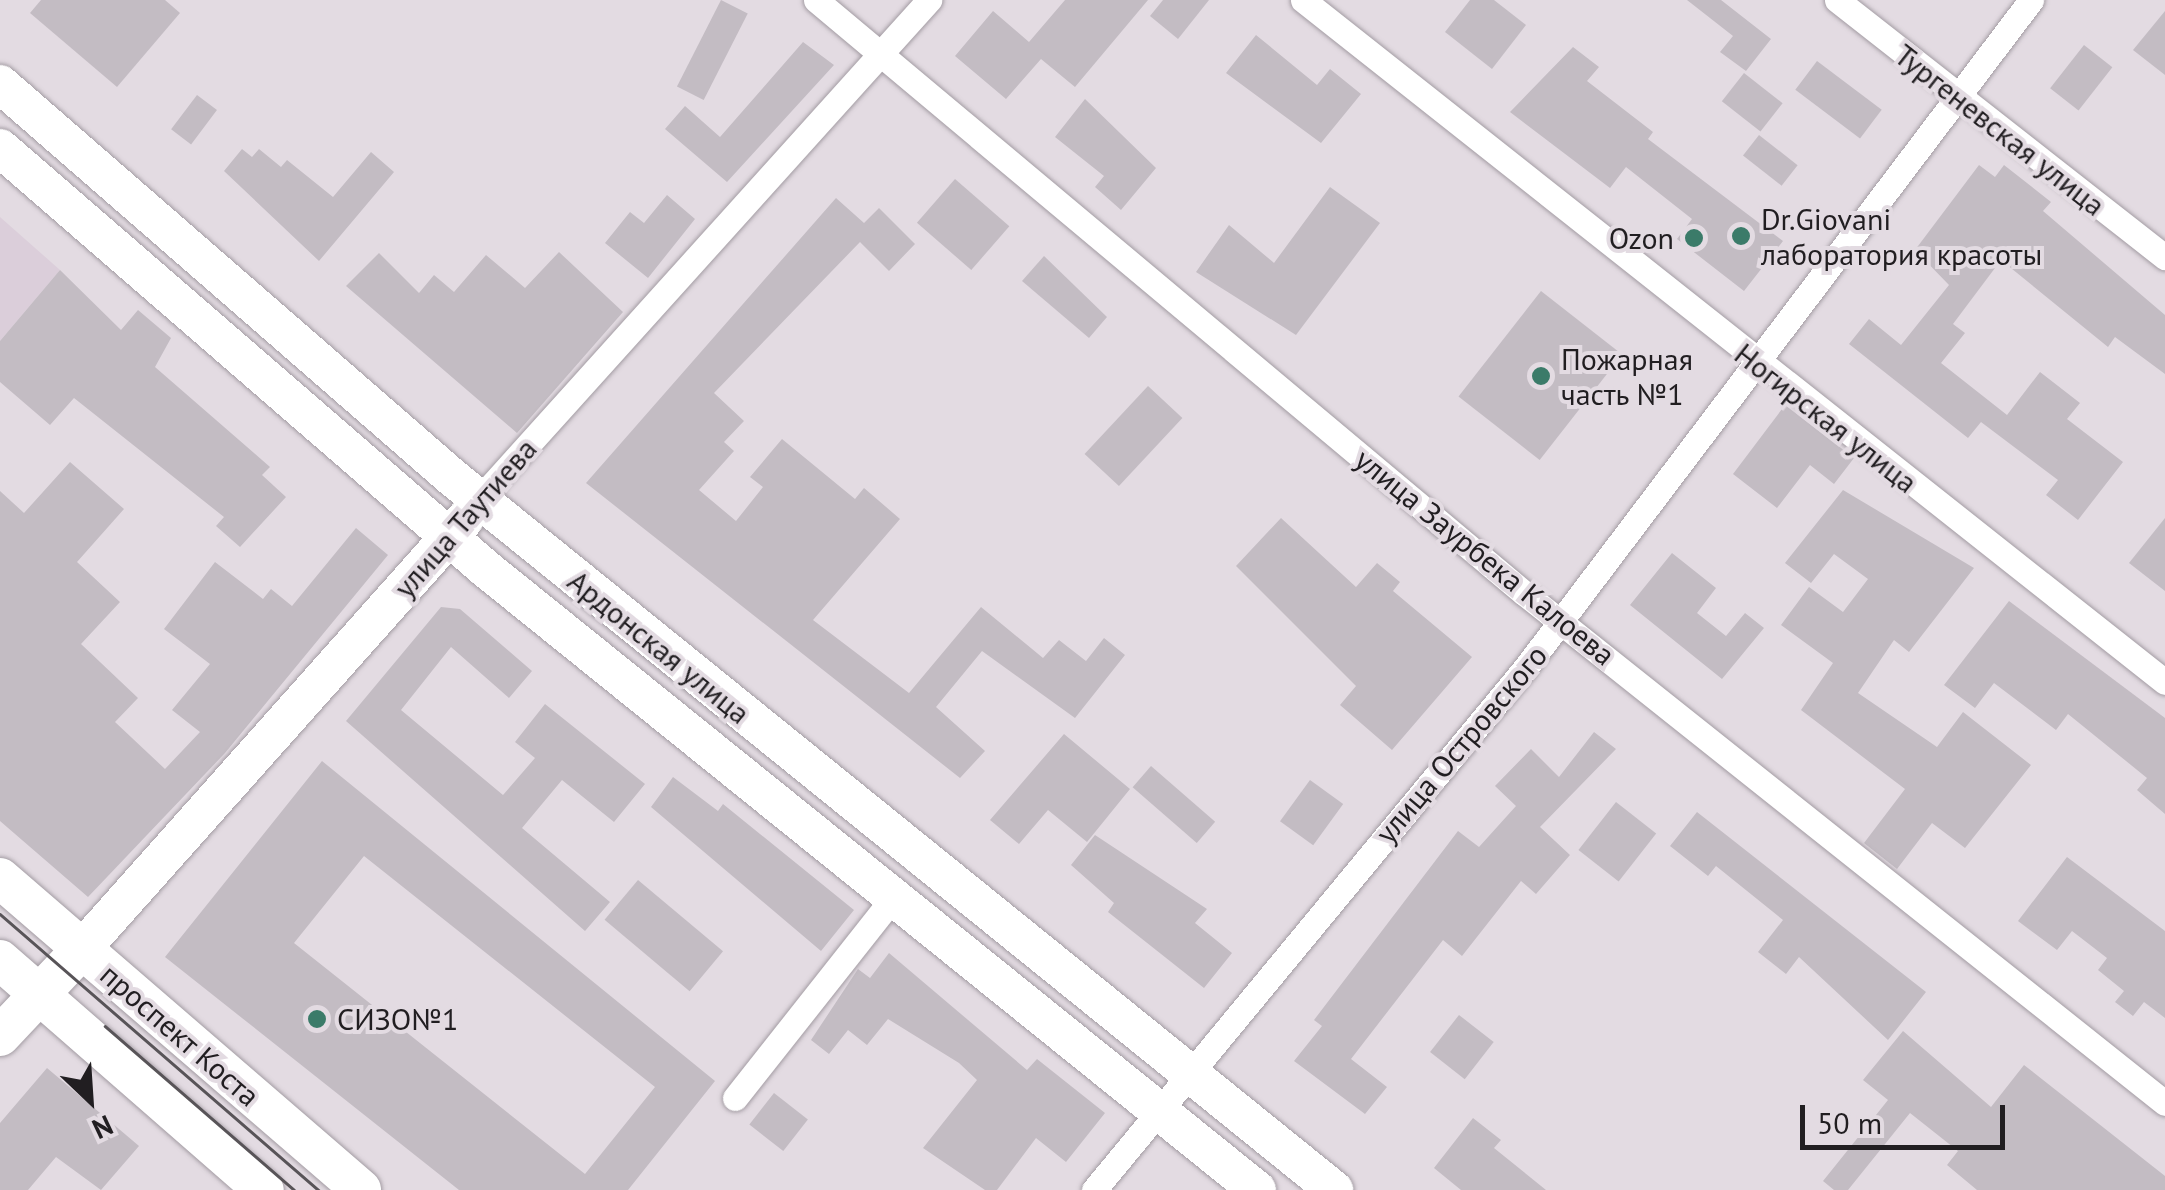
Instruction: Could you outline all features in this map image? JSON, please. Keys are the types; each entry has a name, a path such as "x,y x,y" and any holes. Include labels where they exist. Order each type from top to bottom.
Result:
{"main road":[{"name":"Ардонская улица","path":"0,84 480,498 1184,1074 1334,1190"},
{"name":"Ардонская улица","path":"0,148 450,538 889,903 1256,1190"},
{"name":"улица Таутиева","path":"0,1036 450,538 480,498"},
{"name":"проспект Коста","path":"0,878 360,1190"},
{"name":"проспект Коста","path":"0,960 264,1190"}],"street":[{"name":"улица Заурбека Калоева","path":"816,0 1561,622 2165,1102"},
{"name":"улица Таутиева","path":"480,498 884,55 929,0"},
{"name":"Ногирская улица","path":"1303,0 1756,364 2165,682"},
{"name":"Тургеневская улица","path":"1837,0 2165,257"},
{"name":"улица Островского","path":"1094,1190 1184,1074 1561,622 2030,0"},
{"path":"735,1098 889,903"}],"shaded area":[{"path":"0,217 60,270 0,341"}],"building":[{"path":"41,0 165,0 180,13 117,87 30,13"},
{"path":"721,0 748,14 704,100 677,86"},
{"path":"1065,0 1148,0 1075,87 1041,59 1006,99 955,56 993,11 1029,42"},
{"path":"1163,0 1209,0 1178,39 1150,16"},
{"path":"1470,0 1494,0 1526,25 1492,69 1445,32"},
{"path":"1687,0 1721,0 1771,39 1746,71 1720,52 1733,36"},
{"path":"2165,11 2165,75 2133,50"},
{"path":"1256,35 1317,85 1330,69 1361,94 1321,143 1226,73"},
{"path":"803,42 834,65 727,182 665,129 685,106 720,137"},
{"path":"2084,45 2112,67 2079,111 2050,88"},
{"path":"1573,47 1599,67 1587,81 1653,132 1648,139 1783,241 1744,291 1677,239 1692,219 1626,167 1610,188 1510,112"},
{"path":"1817,61 1882,110 1860,138 1795,90"},
{"path":"1744,73 1783,103 1760,132 1722,101"},
{"path":"197,95 217,110 191,144 171,129"},
{"path":"1085,99 1156,168 1121,210 1095,187 1104,176 1055,137"},
{"path":"1759,135 1798,165 1782,186 1743,155"},
{"path":"242,149 252,157 259,149 281,167 287,160 333,197 371,152 394,172 319,261 224,171"},
{"path":"1979,165 1995,177 2004,165 2051,202 2043,211 2165,315 2165,374 2115,337 2108,347 2001,260 1953,324 1965,333 1941,363 2007,415 2040,372 2080,403 2067,419 2123,462 2078,520 2046,495 2058,480 1981,422 1968,438 1849,344 1869,319 1901,345 1949,285 1915,250"},
{"path":"955,179 1009,226 971,270 917,223"},
{"path":"1330,187 1380,223 1296,335 1196,272 1229,225 1274,263"},
{"path":"667,195 695,219 648,278 605,243 630,212 644,223"},
{"path":"836,198 864,223 879,208 915,244 889,271 860,242 714,393 744,421 724,442 734,451 699,490 736,521 763,487 750,477 782,439 855,499 864,488 900,519 813,620 909,693 981,607 1043,658 1059,640 1086,661 1104,638 1125,655 1075,718 982,651 936,707 985,751 960,778 586,483"},
{"path":"559,252 623,312 517,433 346,286 379,253 419,293 434,275 454,292 486,255 525,288"},
{"path":"1044,256 1107,317 1089,338 1022,281"},
{"path":"60,270 121,330 138,310 171,338 155,367 270,467 262,475 286,497 240,547 216,526 224,517 74,398 50,425 0,382 0,341"},
{"name":"Пожарная часть №1","path":"1541,291 1622,354 1540,460 1459,397"},
{"path":"1148,386 1182,418 1119,486 1085,454"},
{"path":"1785,405 1854,458 1834,484 1810,465 1777,508 1733,474"},
{"path":"70,462 124,509 77,562 120,602 81,644 138,698 115,722 165,769 200,732 172,710 210,664 164,629 215,562 263,599 271,589 292,606 356,528 388,555 225,753 88,897 0,821 0,491 24,513"},
{"path":"1843,490 1974,568 1909,652 1894,640 1858,693 1937,747 1963,712 2031,765 1965,848 1932,823 1897,869 1864,843 1905,789 1801,710 1833,663 1781,625 1809,587 1843,612 1868,579 1834,554 1811,583 1785,563"},
{"path":"1281,518 1356,587 1377,563 1400,582 1393,591 1472,657 1392,750 1340,705 1356,686 1236,566"},
{"path":"2165,518 2165,591 2129,563"},
{"path":"1672,553 1716,588 1697,613 1726,636 1745,613 1764,628 1722,679 1630,605"},
{"path":"2009,601 2165,718 2165,814 2137,790 2147,778 2068,714 2056,730 1994,683 1975,708 1944,685"},
{"path":"441,607 460,609 532,671 509,698 451,647 401,710 503,795 535,758 515,742 545,704 645,784 614,822 562,780 522,828 610,902 585,931 346,721"},
{"path":"1594,732 1616,749 1540,827 1570,855 1536,894 1521,881 1462,956 1443,940 1351,1059 1387,1087 1365,1114 1294,1061 1322,1026 1314,1020 1458,831 1479,847 1516,806 1495,786 1531,749 1559,777"},
{"path":"1064,734 1130,789 1087,842 1048,810 1019,844 990,820"},
{"name":"СИЗО№1","path":"322,761 715,1081 628,1190 459,1190 165,957","holes":["364,856 655,1087 585,1174 294,943"]},
{"path":"1151,766 1215,822 1197,843 1133,787"},
{"path":"673,777 718,811 723,804 854,910 821,951 651,807"},
{"path":"1310,780 1343,804 1313,845 1280,821"},
{"path":"1616,802 1656,833 1619,881 1578,850"},
{"path":"1697,812 1926,992 1888,1040 1799,957 1786,974 1758,952 1783,920 1716,866 1708,876 1670,846"},
{"path":"1095,835 1207,909 1195,923 1232,953 1204,988 1108,912 1114,903 1071,865"},
{"path":"2067,857 2165,931 2165,1018 2144,1002 2133,1016 2115,1002 2124,991 2098,970 2107,958 2072,931 2057,950 2018,921"},
{"path":"638,880 723,951 690,991 605,920"},
{"path":"889,953 1027,1070 1037,1059 1105,1113 1066,1162 1036,1138 997,1190 985,1190 923,1148 977,1080 959,1063 888,1019 867,1045 848,1030 829,1054 811,1040 858,969 870,978"},
{"path":"1459,1015 1494,1042 1465,1079 1430,1052"},
{"path":"1903,1031 1991,1107 2024,1065 2165,1176 2165,1190 1977,1190 1947,1165 1958,1151 1910,1113 1848,1190 1834,1190 1823,1181 1888,1100 1863,1080"},
{"path":"47,1068 139,1146 101,1190 56,1157 28,1190 0,1190 0,1123"},
{"path":"774,1093 808,1119 783,1151 749,1125"},
{"path":"1473,1118 1501,1140 1494,1148 1546,1190 1461,1190 1434,1168"}],"tram line":[{"path":"0,914 319,1190"},
{"path":"105,1026 294,1190"}],"place":[{"name":"Dr.Giovani лаборатория красоты","path":"1741,236"},
{"name":"Ozon","path":"1694,238"},
{"name":"Пожарная часть №1","path":"1541,376"},
{"name":"СИЗО№1","path":"317,1019"}]}
